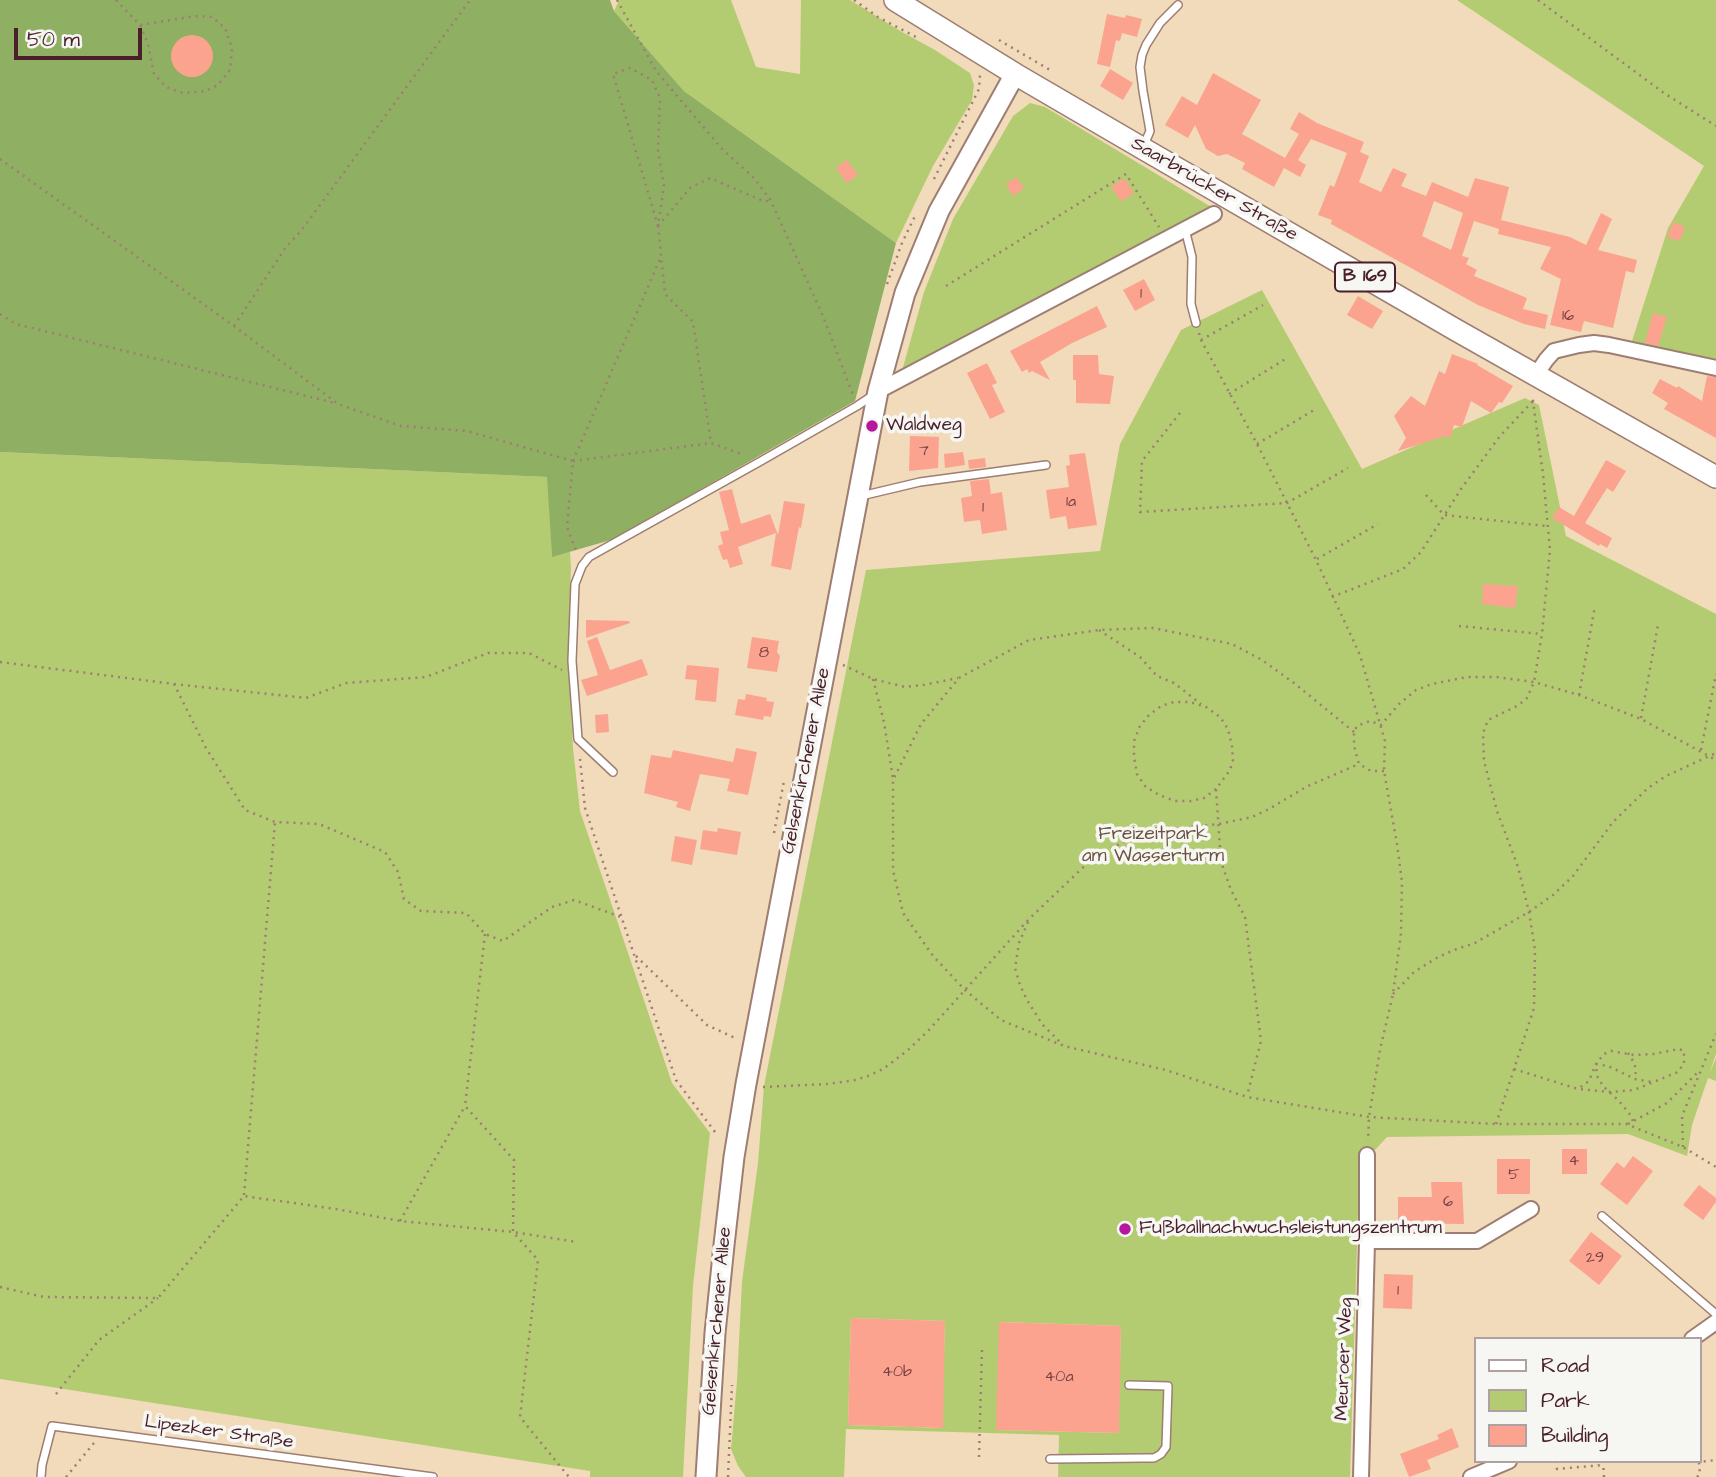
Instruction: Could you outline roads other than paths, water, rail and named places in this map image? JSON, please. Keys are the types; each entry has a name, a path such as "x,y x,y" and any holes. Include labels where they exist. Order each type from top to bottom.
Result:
{"main road":[{"name":"Saarbrücker Straße","path":"895,0 1535,384 1716,477"},
{"name":"Gelsenkirchener Allee","path":"706,1477 716,1321 734,1157 878,391 905,293 939,211 1015,74"}],"street":[{"path":"878,391 1214,214"},
{"path":"1535,384 1546,360 1555,351 1594,343 1716,368"},
{"name":"Meuroer Weg","path":"1361,1477 1367,1155"},
{"path":"1367,1241 1476,1241 1531,1209"},
{"path":"1695,1337 1716,1322"},
{"path":"1471,1477 1504,1463"}],"lane":[{"path":"1142,148 1150,131 1140,67 1142,55 1160,23 1178,5"},
{"path":"1185,229 1192,257 1191,304 1196,323"},
{"path":"613,772 578,738 572,661 575,583 582,566 589,557 857,407 878,391"},
{"path":"857,497 920,482 1046,464"},
{"path":"1602,1216 1716,1314"},
{"path":"1050,1459 1154,1458 1161,1454 1166,1447 1168,1385 1129,1385"},
{"name":"Lipezker Straße","path":"41,1477 52,1426 433,1477"}],"place":[{"name":"Waldweg","path":"872,426"},
{"name":"Fußballnachwuchsleistungszentrum","path":"1125,1229"}],"park label":[{"name":"Freizeitpark am Wasserturm","path":"1153,846"}]}
